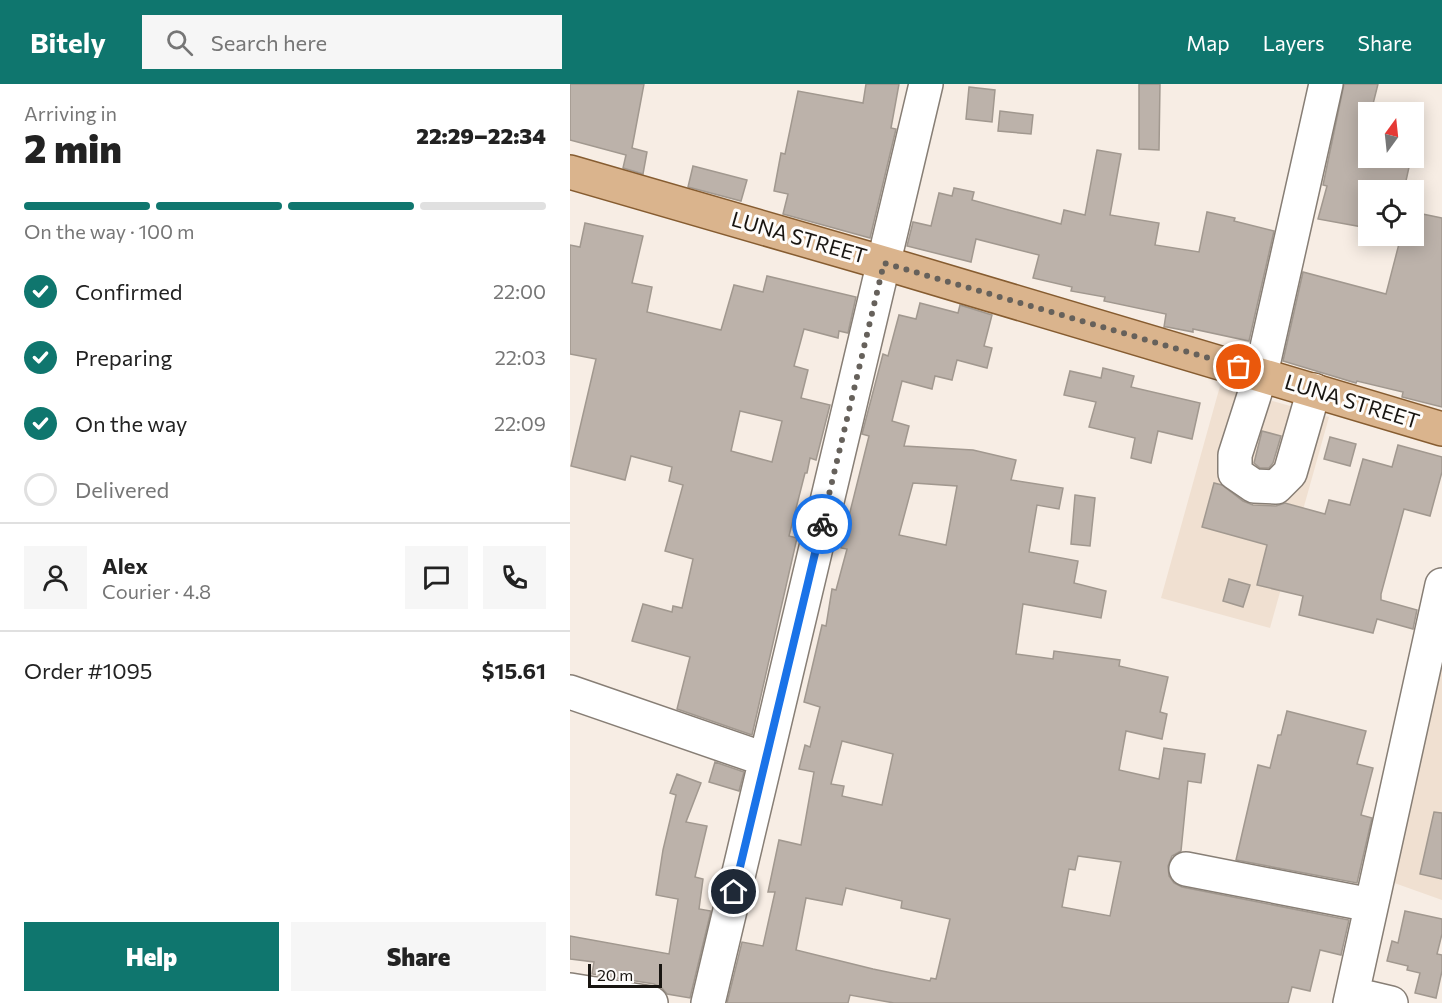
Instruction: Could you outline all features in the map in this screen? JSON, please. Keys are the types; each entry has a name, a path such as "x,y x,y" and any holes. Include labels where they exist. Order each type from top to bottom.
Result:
{"main road":[{"name":"LUNA STREET","path":"570,172 1442,429"}],"street":[{"path":"708,1003 764,759 926,84"},
{"path":"1314,390 1290,473 1276,487 1254,486 1235,473 1235,455 1261,374 1326,84"},
{"path":"1391,1003 1352,999 1442,585"},
{"path":"570,692 764,759"},
{"path":"1186,869 1371,905"},
{"path":"570,990 651,1003"}],"shaded area":[{"path":"1220,386 1329,417 1270,628 1161,598"},
{"path":"1442,612 1442,900 1386,880"}],"building":[{"path":"570,84 644,84 632,148 647,152 643,174 623,168 626,155 570,140"},
{"path":"866,84 899,84 891,128 896,129 870,238 783,214 788,194 774,191 781,153 785,154 798,91 863,103"},
{"path":"1139,84 1160,84 1159,150 1139,149"},
{"path":"1344,84 1378,84 1374,102 1358,102 1358,168 1409,168 1406,180 1358,180 1358,226 1318,219 1327,186 1323,185"},
{"path":"969,87 995,90 992,122 966,119"},
{"path":"1000,111 1033,115 1031,134 998,131"},
{"path":"1097,150 1121,154 1110,215 1159,223 1155,245 1199,252 1207,212 1235,218 1234,221 1274,231 1249,341 1193,329 1193,332 1164,327 1166,314 1104,301 1105,297 1071,291 1072,287 1033,278 1039,255 976,239 971,262 907,246 913,222 931,226 939,193 952,196 954,188 974,192 972,200 1061,224 1064,210 1085,215"},
{"path":"693,166 747,180 741,201 688,187"},
{"path":"1424,214 1442,218 1442,407 1402,397 1403,392 1357,381 1356,383 1283,361 1303,272 1386,294 1398,246 1424,246"},
{"path":"585,223 643,236 632,283 652,287 647,312 721,330 734,285 763,292 767,276 856,297 848,333 839,331 838,338 804,329 794,366 808,370 801,398 830,405 816,460 810,458 807,473 805,473 789,536 797,538 752,735 677,709 690,657 632,641 643,604 672,612 673,606 682,608 693,559 665,551 683,485 669,481 672,467 631,456 625,480 571,466 596,359 570,354 570,245 580,247","holes":["740,411 782,421 772,462 731,451"]},
{"path":"920,303 958,313 960,305 992,315 984,346 992,348 987,368 957,360 952,380 935,376 932,389 902,381 892,421 909,426 904,446 973,450 1016,460 1011,480 1063,488 1059,509 1037,505 1029,552 1078,561 1074,583 1106,591 1101,618 1023,604 1016,654 1053,659 1054,651 1120,660 1119,666 1168,677 1160,712 1167,714 1162,739 1126,731 1119,770 1159,779 1164,748 1205,754 1201,783 1188,781 1181,851 1172,856 1168,866 1169,876 1174,883 1182,887 1349,920 1341,955 1320,950 1310,991 1292,987 1288,1003 894,1003 850,995 848,1003 727,1003 742,942 763,946 775,892 768,892 779,840 801,845 814,772 799,769 805,745 810,747 820,707 804,702 822,625 826,626 832,589 836,590 847,549 841,548 869,436 862,434 883,354 888,356 899,315 916,319","holes":["913,483 957,486 946,545 899,535","842,741 893,754 882,805 842,796 844,786 831,784","1078,856 1121,862 1110,916 1062,907 1069,869 1075,870","846,888 902,901 901,908 950,919 936,979 931,978 930,981 796,950 806,898 842,905"]},
{"path":"1103,368 1134,376 1131,387 1200,403 1192,439 1158,431 1151,463 1131,458 1135,438 1089,427 1096,402 1064,395 1070,371 1101,378"},
{"path":"1262,431 1281,436 1273,463 1269,468 1260,468 1254,463"},
{"path":"1330,437 1356,444 1350,466 1324,459"},
{"path":"1398,445 1442,457 1442,472 1430,516 1404,509 1381,594 1381,600 1417,610 1413,629 1377,619 1373,633 1299,615 1303,596 1257,585 1267,545 1202,527 1214,483 1222,485 1243,501 1253,505 1276,506 1285,503 1325,514 1329,500 1350,505 1363,459 1392,467"},
{"path":"1075,495 1095,498 1090,546 1071,544"},
{"path":"1229,579 1250,585 1243,607 1223,601"},
{"path":"1287,711 1366,731 1357,764 1373,768 1361,815 1372,818 1357,883 1236,860 1258,765 1270,768"},
{"path":"715,762 744,772 739,791 709,782"},
{"path":"677,774 701,783 686,822 707,826 695,877 703,879 699,909 711,911 690,998 667,994 654,984 592,974 594,962 570,959 570,936 669,954 678,899 656,895 663,850 676,795 670,793"},
{"path":"1434,812 1442,813 1442,879 1420,874"},
{"path":"1405,911 1442,919 1442,934 1437,954 1442,955 1442,971 1436,998 1415,993 1420,973 1407,970 1408,966 1387,961 1392,941 1398,943"}],"way so far":[{"path":"822,524 884,263 1239,367"}],"route":[{"path":"734,892 822,524"}]}
